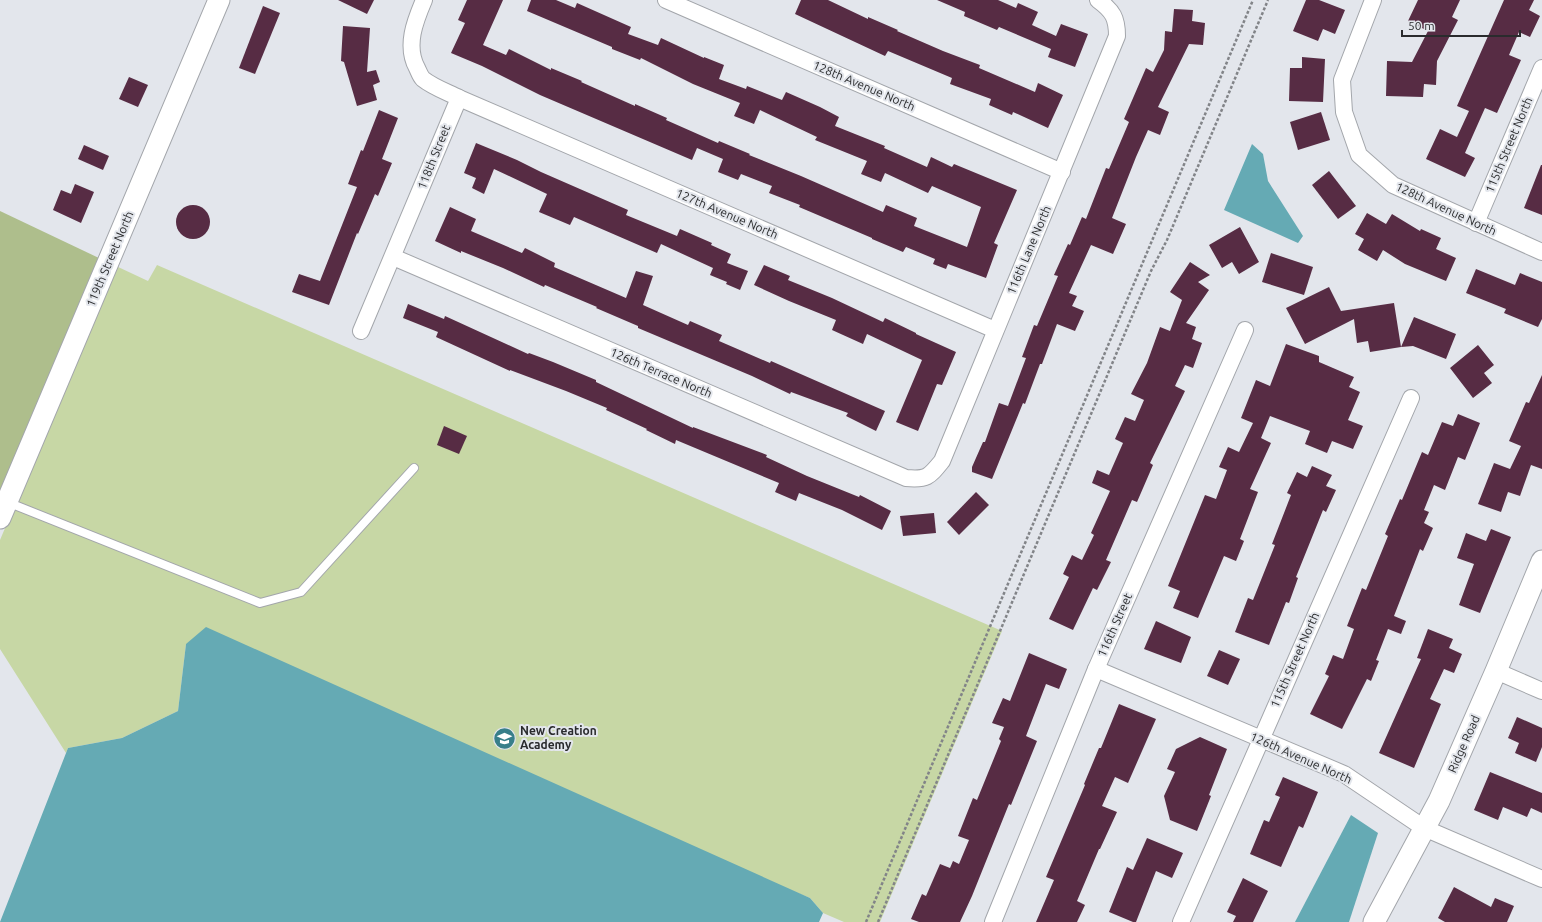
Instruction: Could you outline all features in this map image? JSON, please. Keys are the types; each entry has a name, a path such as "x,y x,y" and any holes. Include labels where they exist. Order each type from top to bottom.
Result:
{"street":[{"name":"119th Street North","path":"3,510 220,0"},
{"path":"424,0 413,33 411,47 414,62 422,78 437,88 459,98"},
{"name":"128th Avenue North","path":"666,0 1062,172"},
{"name":"116th Lane North","path":"931,475 942,461 1117,36 1117,21 1109,8 1098,0"},
{"name":"128th Avenue North","path":"1373,0 1342,80 1344,112 1359,155 1393,185 1542,252"},
{"name":"115th Street North","path":"1476,223 1542,68"},
{"name":"118th Street","path":"361,331 459,98"},
{"name":"127th Avenue North","path":"459,98 995,330"},
{"name":"126th Terrace North","path":"393,257 906,478 919,479 931,475"},
{"name":"116th Street","path":"993,922 1096,669 1245,330"},
{"name":"115th Street North","path":"1181,922 1260,739 1411,398"},
{"name":"Ridge Road","path":"1374,922 1439,801 1542,561"},
{"name":"126th Avenue North","path":"1096,669 1344,774 1424,828 1542,879"},
{"path":"1496,671 1542,690"}],"lane":[{"path":"3,510 260,603 301,592 414,468"}],"path":[{"path":"866,922 1253,0"},
{"path":"878,922 1148,279 1167,240 1268,0"}],"green space":[{"path":"0,211 101,259 0,496"},
{"path":"157,265 1002,631 880,922 844,922 823,913 810,898 186,644 178,711 122,738 68,748 66,753 0,649 0,540 116,266 148,281"}],"water":[{"path":"1252,144 1263,154 1268,181 1303,236 1298,243 1224,210"},
{"path":"206,627 810,898 823,913 819,922 0,922 68,748 122,738 178,711 186,644"},
{"path":"1351,815 1378,833 1349,922 1295,922"}],"building":[{"path":"338,0 374,0 367,14"},
{"path":"467,0 503,0 483,45 506,55 509,49 551,70 551,68 582,81 581,82 635,106 635,104 667,118 666,120 718,143 719,141 883,212 886,205 917,218 914,226 967,247 981,207 932,186 928,193 885,173 881,182 861,174 867,161 815,140 817,137 760,110 754,124 734,116 740,103 693,84 641,58 640,60 612,49 612,47 527,11 531,0 556,0 575,8 577,3 631,27 628,34 658,45 661,38 704,58 724,65 719,79 746,89 747,86 782,100 786,92 839,117 835,126 885,146 884,148 927,167 931,157 952,167 954,164 1017,190 994,243 998,245 986,278 948,264 946,269 933,264 935,259 906,247 903,252 872,239 799,207 800,205 769,193 772,186 741,174 738,180 718,172 723,159 697,148 692,160 540,95 482,66 451,53 465,23 458,20"},
{"path":"801,0 828,0 868,19 868,17 943,51 980,65 979,68 1035,92 1038,83 1063,95 1048,128 1013,112 1012,115 989,105 991,99 950,84 952,78 888,51 885,56 795,14"},
{"path":"937,0 998,0 1016,8 1018,3 1038,12 1032,25 1056,36 1061,24 1088,34 1075,67 1048,57 1051,49 999,27 997,30 964,16 965,12"},
{"path":"1306,0 1319,0 1345,10 1335,34 1323,29 1318,41 1293,31"},
{"path":"1418,0 1460,0 1452,17 1458,20 1437,61 1436,85 1424,84 1423,97 1386,96 1387,61 1412,62 1428,31 1408,21"},
{"path":"1504,0 1534,0 1529,10 1540,16 1530,37 1519,32 1509,55 1521,60 1497,113 1485,108 1465,153 1475,158 1465,177 1426,159 1440,129 1457,137 1469,111 1457,106"},
{"path":"263,6 280,13 255,74 239,68"},
{"path":"1174,9 1193,10 1192,21 1205,23 1203,45 1189,44 1158,107 1169,112 1160,135 1148,130 1136,157 1112,218 1126,224 1113,254 1091,245 1069,293 1077,296 1072,306 1084,311 1075,331 1057,324 1042,364 1040,364 1025,404 1023,403 992,479 972,472 972,467 983,442 985,442 999,403 1008,406 1026,358 1022,357 1034,325 1037,326 1058,276 1054,275 1068,244 1070,245 1082,217 1086,219 1106,168 1109,169 1129,122 1124,119 1146,68 1153,72 1164,50 1165,31 1172,32"},
{"path":"343,26 370,28 367,72 376,70 380,82 373,85 377,100 357,106 344,62 341,61"},
{"path":"1302,57 1325,59 1323,102 1289,101 1290,68 1302,68"},
{"path":"129,77 148,85 138,107 119,99"},
{"path":"379,110 398,118 382,159 392,163 378,196 375,194 358,234 357,233 329,305 292,292 299,274 320,281 357,187 348,184"},
{"path":"1321,112 1330,140 1298,150 1290,122"},
{"path":"476,143 628,210 626,215 677,236 680,229 712,243 711,245 731,254 727,263 748,271 740,290 726,284 727,282 710,275 713,268 661,244 657,253 574,217 570,225 539,212 547,194 494,169 484,194 472,188 476,178 464,173"},
{"path":"84,145 109,156 103,170 78,159"},
{"path":"1542,165 1542,215 1524,208"},
{"path":"1329,171 1356,206 1338,219 1312,185"},
{"path":"75,184 94,192 81,223 53,210 61,190 71,194"},
{"path":"196,205 205,210 209,215 209,229 205,234 200,238 190,239 186,238 177,229 176,219 177,215 186,206"},
{"path":"450,207 476,219 471,231 522,253 525,248 555,263 554,267 626,298 636,271 653,276 643,305 688,325 690,321 722,335 719,341 770,363 771,361 885,411 876,431 846,416 848,413 791,392 790,394 752,376 638,328 638,326 596,308 597,307 545,285 544,287 503,268 461,251 461,253 435,241"},
{"path":"1367,213 1386,224 1392,214 1420,231 1421,229 1441,238 1436,249 1456,258 1446,281 1405,264 1383,250 1377,261 1358,250 1364,239 1355,234"},
{"path":"1240,227 1259,262 1239,274 1232,262 1222,268 1209,245"},
{"path":"1271,253 1313,267 1304,295 1262,282"},
{"path":"1190,262 1210,275 1198,282 1209,290 1186,323 1196,327 1192,339 1202,343 1193,368 1185,365 1175,386 1185,391 1150,463 1153,465 1137,502 1132,500 1106,560 1111,562 1097,590 1093,588 1073,630 1049,619 1069,577 1063,574 1072,555 1082,560 1094,535 1091,533 1110,491 1092,483 1097,470 1109,475 1123,443 1115,439 1125,417 1135,421 1144,400 1131,394 1147,363 1160,327 1170,331 1182,300 1170,292"},
{"path":"764,265 790,276 788,280 832,298 883,322 885,318 956,352 942,385 937,384 918,431 896,422 922,360 867,334 863,344 832,330 836,320 754,285"},
{"path":"1476,269 1515,285 1520,273 1542,282 1542,319 1538,327 1504,313 1506,309 1466,293"},
{"path":"1329,287 1341,311 1394,303 1401,347 1370,352 1368,341 1357,343 1354,319 1305,344 1286,308"},
{"path":"408,304 444,319 445,316 528,354 529,353 553,362 596,380 596,382 693,428 767,455 766,457 807,476 859,497 860,495 891,511 882,530 842,510 799,493 796,501 775,492 779,483 676,440 675,444 606,410 607,408 566,391 510,371 436,337 438,332 403,318"},
{"path":"1414,317 1456,334 1446,359 1413,346 1401,347"},
{"path":"1286,344 1319,356 1319,362 1354,377 1349,387 1360,392 1348,420 1363,426 1353,449 1332,441 1327,453 1305,444 1310,431 1270,416 1261,438 1271,443 1250,489 1258,492 1240,539 1244,541 1236,561 1224,556 1198,618 1173,608 1180,591 1168,586 1205,495 1216,499 1227,470 1219,467 1228,447 1239,452 1253,423 1241,418 1256,380 1270,386"},
{"path":"1478,345 1494,365 1484,373 1492,383 1473,398 1450,368"},
{"path":"1542,375 1542,469 1531,465 1520,496 1508,492 1501,512 1478,504 1494,463 1510,469 1521,446 1509,441 1526,402 1529,403"},
{"path":"1458,414 1480,423 1465,460 1458,457 1445,490 1434,485 1424,510 1429,512 1424,523 1433,528 1423,551 1420,549 1394,616 1406,621 1401,634 1388,629 1376,660 1379,661 1371,681 1367,679 1342,729 1310,714 1329,676 1325,674 1333,655 1343,659 1354,629 1347,626 1362,588 1366,590 1388,536 1385,534 1400,499 1402,500 1422,452 1428,455 1442,422 1453,426"},
{"path":"444,426 467,436 459,454 437,445"},
{"path":"1312,466 1332,475 1326,486 1336,490 1326,512 1323,510 1296,577 1298,578 1289,603 1286,602 1269,645 1235,632 1248,598 1253,600 1275,545 1272,544 1291,495 1287,493 1297,472 1307,477"},
{"path":"976,492 989,505 959,535 947,522"},
{"path":"934,513 936,533 903,536 900,516"},
{"path":"1491,529 1511,537 1480,613 1459,605 1474,564 1457,558 1466,533 1486,541"},
{"path":"1156,621 1191,637 1181,663 1144,649"},
{"path":"1428,629 1453,639 1449,648 1462,654 1454,673 1444,669 1430,699 1441,704 1414,768 1379,753 1421,659 1417,658"},
{"path":"1219,650 1240,659 1228,685 1207,676"},
{"path":"1029,653 1067,669 1059,689 1046,684 1026,736 1037,741 1011,805 1009,804 972,896 960,922 919,922 911,919 922,894 926,896 940,864 950,868 953,861 959,864 969,840 958,836 973,798 977,800 1001,741 999,739 1004,727 992,723 1003,698 1010,701"},
{"path":"1119,704 1156,719 1128,783 1115,777 1102,806 1117,812 1099,849 1077,901 1085,905 1077,922 1036,922 1054,880 1046,877 1099,748 1101,748"},
{"path":"1517,717 1542,728 1542,747 1536,762 1515,753 1519,743 1508,738"},
{"path":"1200,737 1227,749 1197,831 1170,820 1164,796 1175,772 1167,769 1176,749"},
{"path":"1490,772 1542,793 1542,813 1531,808 1527,817 1503,807 1498,820 1474,810"},
{"path":"1283,777 1318,792 1303,828 1299,826 1281,867 1250,854 1264,820 1269,822 1280,797 1275,795"},
{"path":"1147,838 1183,853 1172,878 1156,871 1136,922 1133,922 1109,912 1127,867 1133,870"},
{"path":"1243,878 1268,891 1253,922 1233,922 1236,916 1227,912"},
{"path":"1454,887 1491,907 1495,898 1514,906 1507,922 1445,922 1438,918"}],"place":[{"name":"New Creation Academy","path":"504,738"}]}
